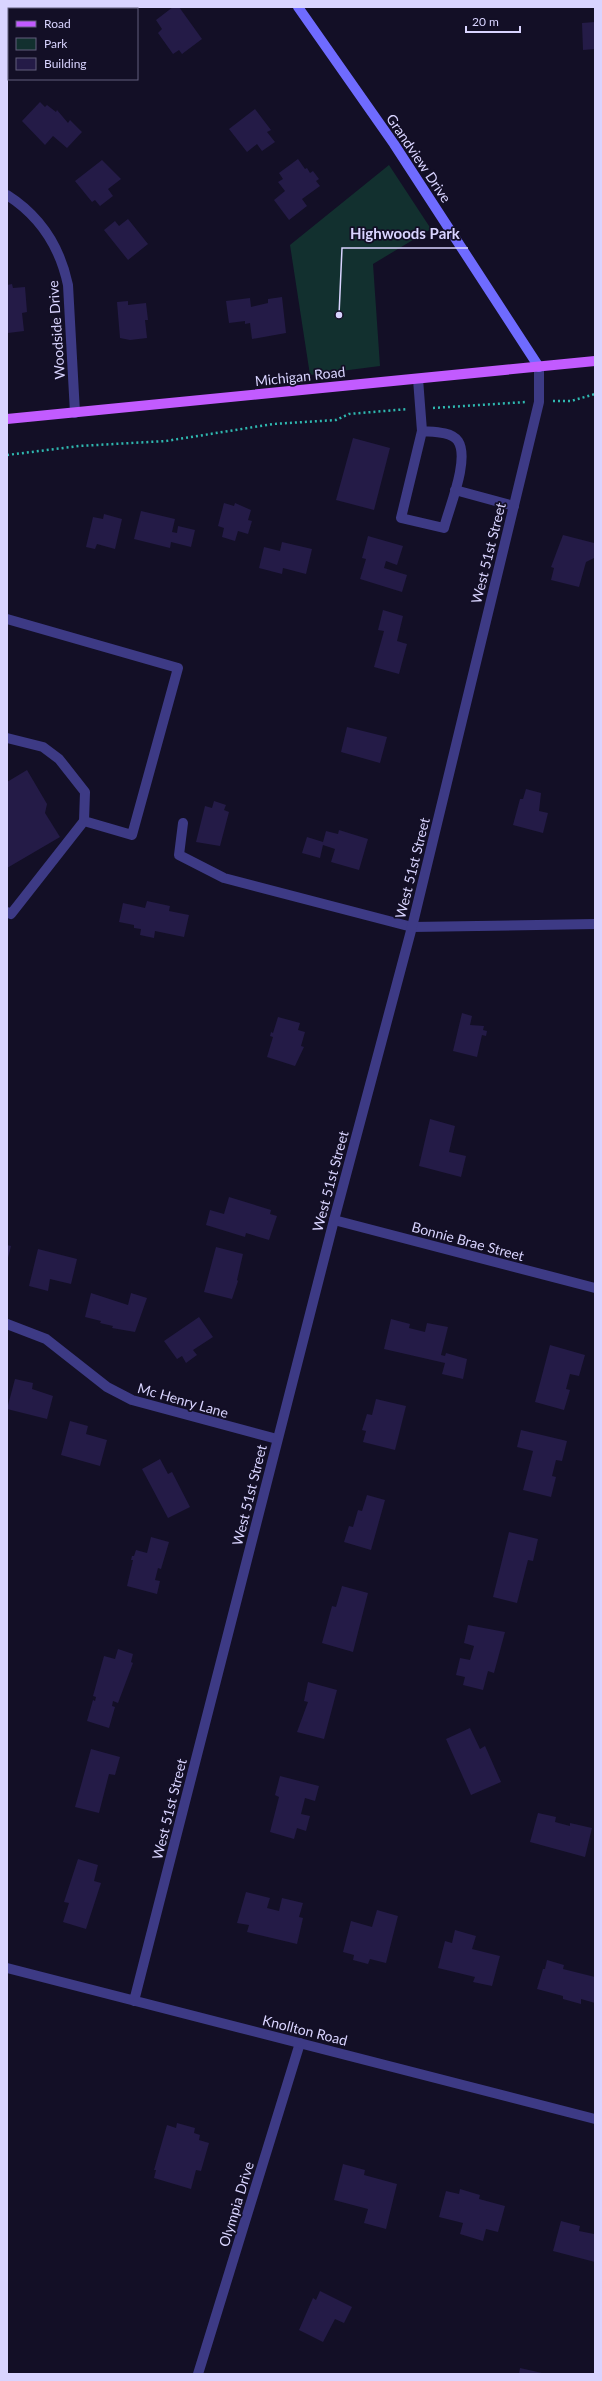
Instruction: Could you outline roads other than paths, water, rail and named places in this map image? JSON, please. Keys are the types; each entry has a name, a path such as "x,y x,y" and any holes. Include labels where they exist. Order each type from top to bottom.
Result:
{"main road":[{"name":"Grandview Drive","path":"298,7 394,144 539,366"},
{"name":"Michigan Road","path":"7,420 595,361"}],"street":[{"name":"Woodside Drive","path":"7,195 41,224 54,245 65,269 69,293 75,413"},
{"name":"West 51st Street","path":"134,2001 277,1439 412,926 539,402 539,366"},
{"path":"418,379 422,431 401,518 444,528 455,490 462,455 458,440 451,436 422,431"},
{"path":"455,490 514,506"},
{"path":"7,619 178,668 132,835 84,822"},
{"path":"7,738 43,747 59,759 84,792 84,822 11,914 7,912"},
{"path":"183,823 179,855 224,878 412,926 595,924"},
{"name":"Bonnie Brae Street","path":"334,1220 595,1288"},
{"name":"Mc Henry Lane","path":"7,1324 46,1339 107,1387 132,1400 277,1439"},
{"name":"Knollton Road","path":"7,1968 595,2119"},
{"name":"Olympia Drive","path":"198,2374 300,2043"}],"place":[{"name":"Highwoods Park","path":"339,315"}]}
